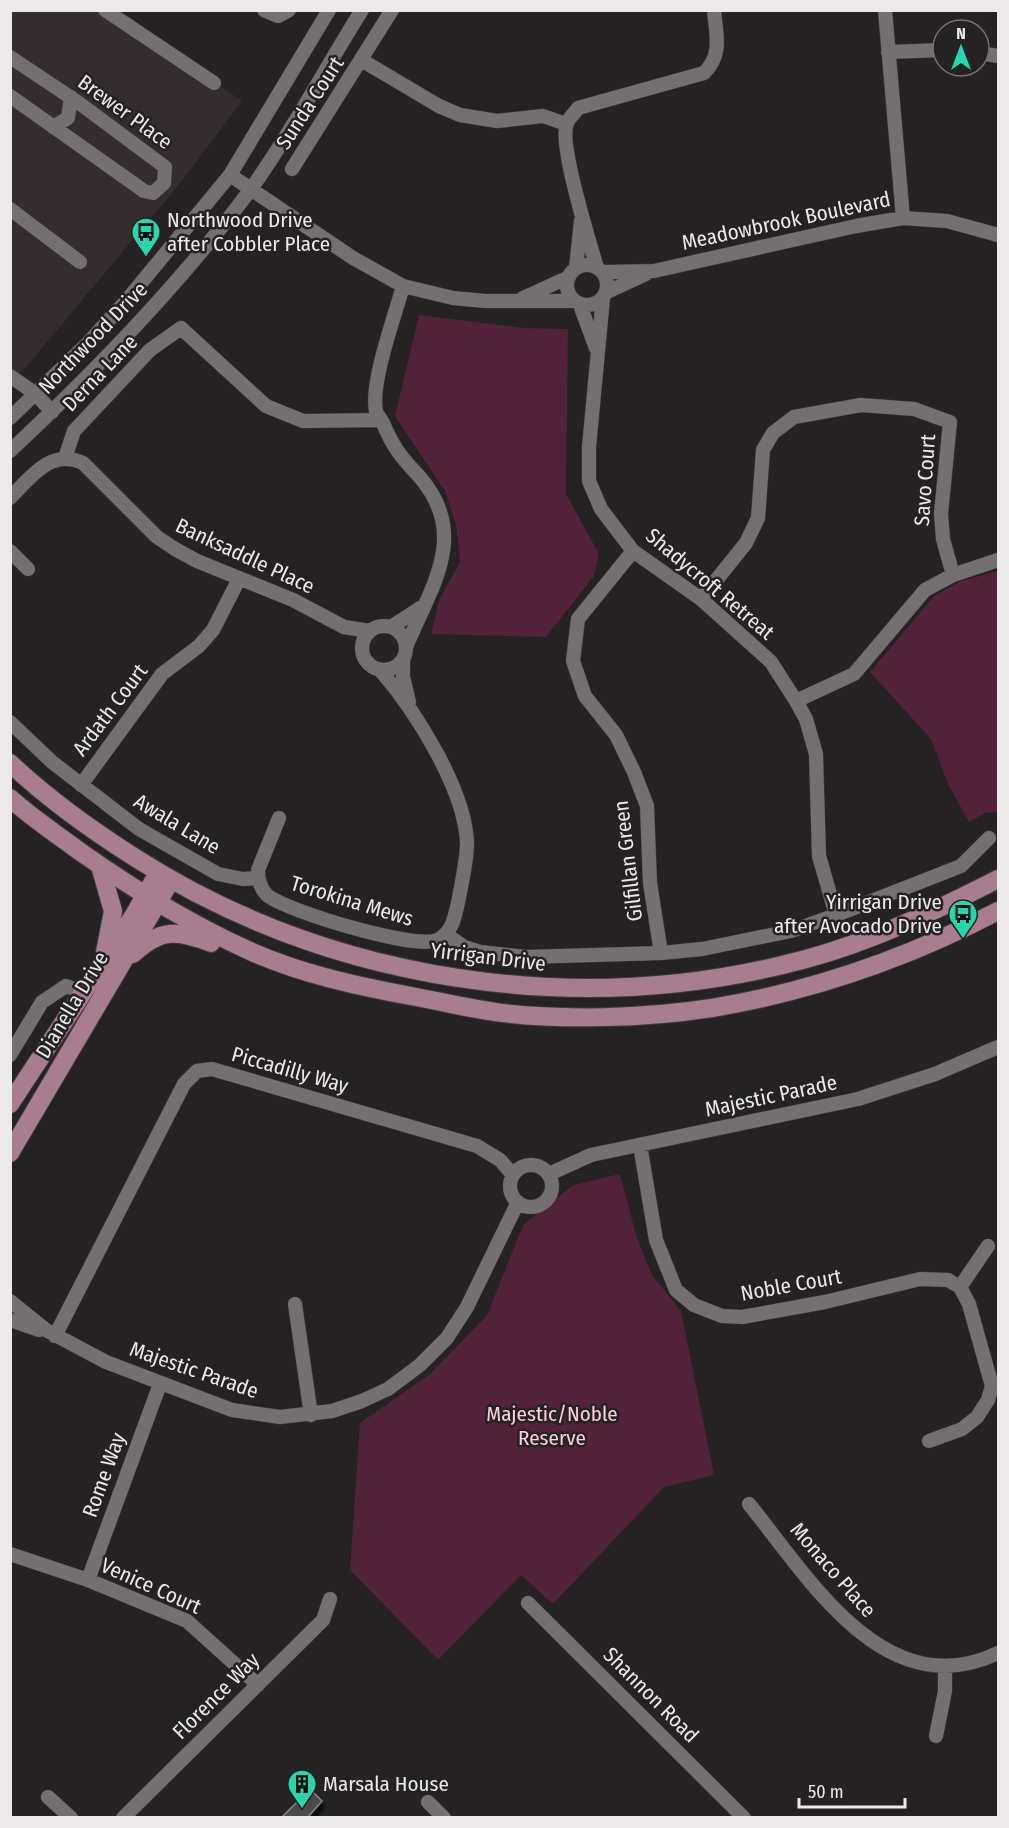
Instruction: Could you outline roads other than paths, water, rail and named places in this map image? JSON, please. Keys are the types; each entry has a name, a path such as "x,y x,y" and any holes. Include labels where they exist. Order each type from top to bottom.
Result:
{"main road":[{"name":"Yirrigan Drive","path":"10,763 62,808 165,876 235,914 333,951 378,964 505,984 568,989 672,984 738,974 808,958 908,922 999,879"},
{"path":"10,798 28,814 100,866 152,899 254,953 318,976"},
{"path":"100,866 113,911 104,957"},
{"name":"Dianella Drive","path":"10,1153 121,966 165,876"},
{"name":"Dianella Drive","path":"10,1104 104,957 152,899"},
{"path":"121,966 147,942 162,934 180,932 286,973 318,976 495,1012 568,1017 679,1012 751,1000 862,971 907,954 999,911"}],"street":[{"path":"105,10 214,83"},
{"path":"264,10 278,16 289,10"},
{"name":"Northwood Drive","path":"13,410 36,394 127,300 230,175 329,10"},
{"name":"Northwood Drive","path":"10,451 52,412 147,315 250,189 307,105 362,10"},
{"name":"Sunda Court","path":"292,169 363,61 392,10"},
{"path":"605,295 608,282 600,270 581,216 565,138 566,124 578,108 704,73 714,63 717,48 714,10"},
{"path":"885,10 903,218"},
{"path":"888,52 931,50"},
{"name":"Brewer Place","path":"10,57 71,97 165,167 164,183 153,193 144,191 10,96"},
{"path":"363,61 439,106 460,115 497,121 543,116 566,124"},
{"path":"53,127 68,118 71,97"},
{"name":"Meadowbrook Boulevard","path":"230,175 353,258 403,286 453,298 593,305 605,295 654,271 856,226 903,218 947,222 999,235"},
{"path":"10,209 81,262"},
{"path":"577,303 568,292 581,216"},
{"name":"Meadowbrook Boulevard","path":"513,301 539,293 586,265 600,270 654,271"},
{"path":"380,670 393,668 404,654 422,607 440,574 445,540 443,516 429,488 392,447 376,412 376,386 403,286"},
{"name":"Shadycroft Retreat","path":"605,295 589,447 589,481 601,509 633,551 701,599 771,662 796,701 806,719 816,754 819,856 836,915"},
{"name":"Shadycroft Retreat","path":"577,303 598,353"},
{"name":"Derna Lane","path":"65,458 74,431 150,350 181,328 266,406 303,421 381,420"},
{"path":"10,376 36,394 52,412"},
{"name":"Savo Court","path":"701,599 747,543 758,518 763,450 773,433 794,417 861,405 914,409 950,422 941,514 943,538 953,575"},
{"path":"13,410 36,427"},
{"path":"10,498 46,463 65,458"},
{"name":"Banksaddle Place","path":"65,458 83,463 157,537 197,561 293,600 326,620 344,627 370,631"},
{"path":"10,551 28,569"},
{"name":"Gilfillan Green","path":"633,551 578,619 573,661 585,696 616,735 647,806 650,884 661,953"},
{"path":"796,701 854,674 925,590 953,575 999,560"},
{"name":"Ardath Court","path":"81,785 162,674 199,646 213,630 239,579"},
{"path":"391,627 422,607"},
{"name":"Banksaddle Place","path":"326,620 362,652"},
{"path":"411,710 403,677 403,637 391,627 382,626 370,631 364,638 362,652 368,664 380,670 411,710 454,788 465,822 467,845 453,924 446,934 464,947 480,952 526,957 661,953 702,949 791,931 961,866 989,838"},
{"name":"Awala Lane","path":"10,722 52,762 138,829 218,874 243,879 258,878"},
{"path":"258,878 261,858 279,818"},
{"name":"Torokina Mews","path":"258,878 267,894 298,910 401,941 421,944 436,941 446,934"},
{"path":"10,1055 49,995 66,986 83,992"},
{"name":"Majestic Parade","path":"549,1173 573,1161 858,1099 935,1074 999,1047"},
{"name":"Piccadilly Way","path":"51,1333 184,1084 196,1071 212,1069 231,1074 477,1146 500,1160 513,1175"},
{"name":"Noble Court","path":"640,1145 656,1240 675,1290 693,1305 722,1316 742,1317 825,1302 920,1279 948,1280 960,1287"},
{"path":"530,1165 541,1167 549,1173 552,1189 544,1202 528,1206 518,1202 512,1192 513,1175 520,1168 530,1165"},
{"name":"Majestic Parade","path":"10,1301 51,1333 106,1362 160,1384 232,1410 280,1417 311,1415 362,1401 388,1389 420,1365 447,1338 467,1307 518,1202"},
{"path":"929,1441 962,1429 977,1417 988,1400 992,1386 969,1304 960,1287 988,1246"},
{"path":"295,1304 311,1415"},
{"name":"Majestic Parade","path":"10,1320 51,1333"},
{"name":"Rome Way","path":"88,1580 160,1384"},
{"name":"Monaco Place","path":"749,1504 820,1590 864,1637 907,1660 945,1666 983,1661 999,1653"},
{"name":"Venice Court","path":"10,1554 88,1580 187,1621 207,1636 258,1685"},
{"name":"Florence Way","path":"123,1818 323,1620 330,1599"},
{"name":"Shannon Road","path":"528,1603 744,1818"},
{"path":"936,1736 945,1691 945,1666"},
{"path":"48,1797 71,1818"},
{"path":"428,1802 444,1818"}],"place":[{"name":"Northwood Drive after Cobbler Place","path":"146,258"},
{"name":"Yirrigan Drive after Avocado Drive","path":"963,940"},
{"name":"Marsala House","path":"302,1810"}],"park label":[{"name":"Majestic/Noble Reserve","path":"552,1426"}]}
